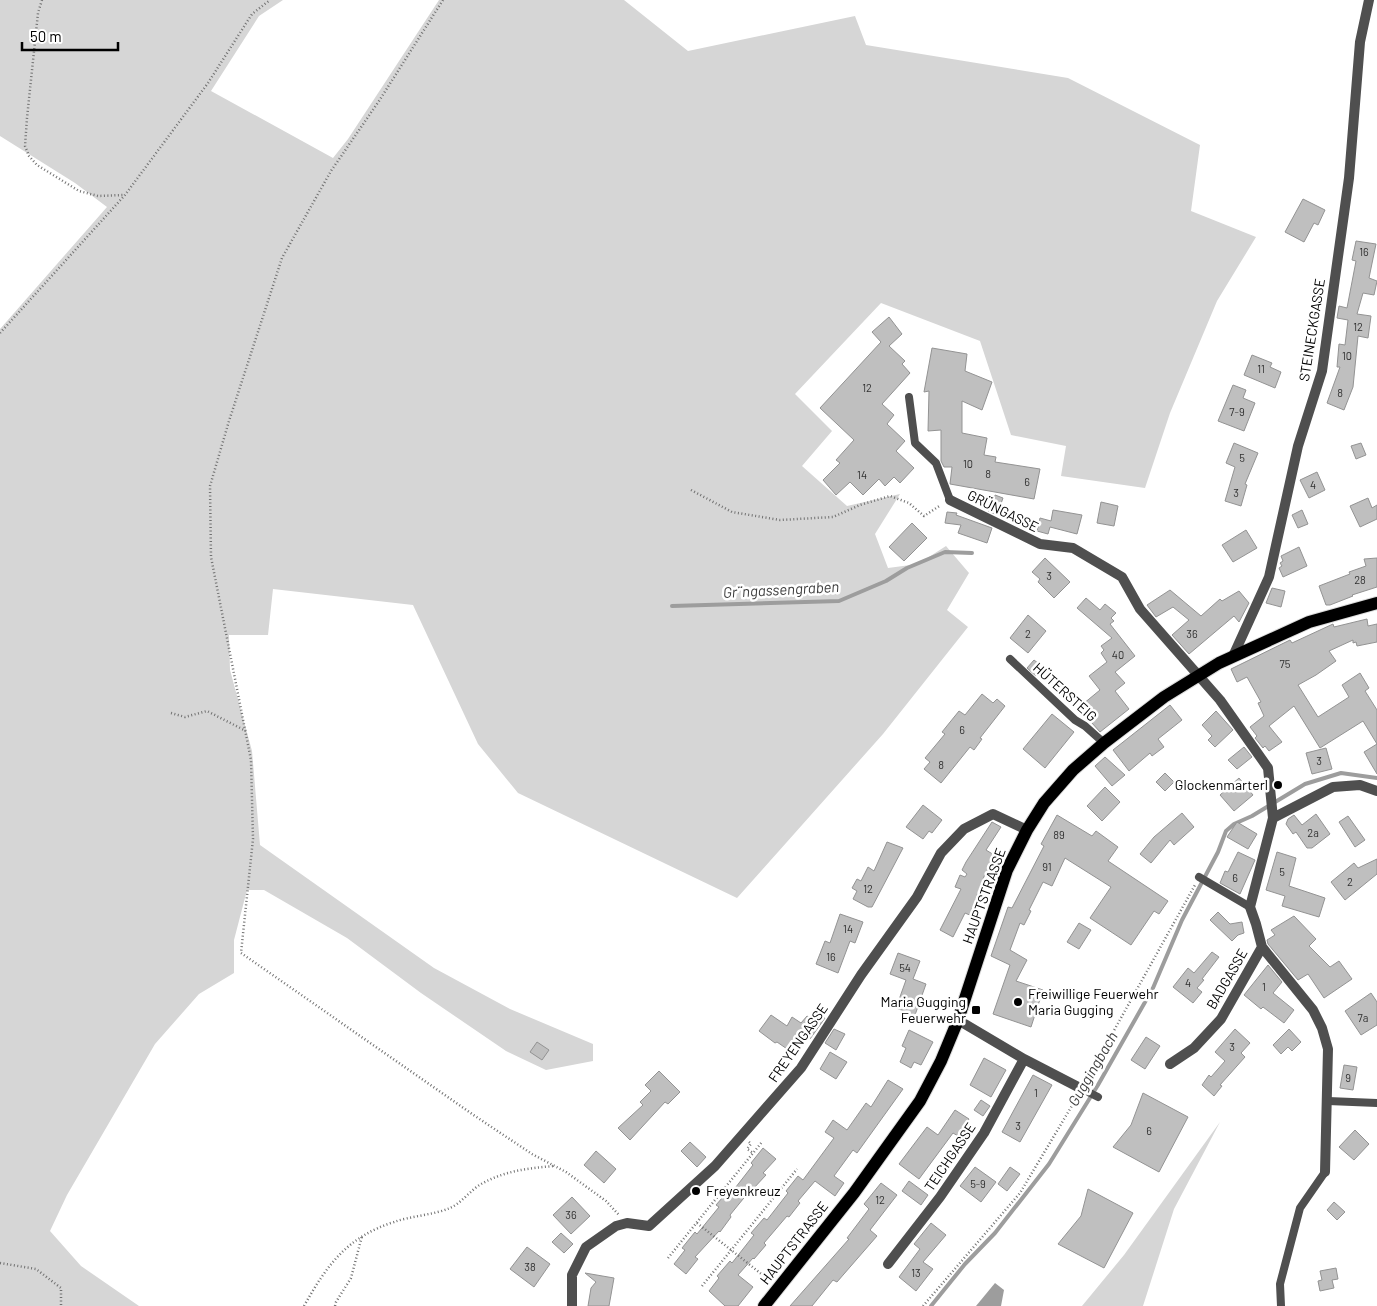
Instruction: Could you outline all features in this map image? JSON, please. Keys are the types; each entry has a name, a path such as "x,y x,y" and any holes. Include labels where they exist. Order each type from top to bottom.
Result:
{"main road":[{"name":"HAUPTSTRASSE","path":"764,1306 854,1194 920,1101 941,1061 958,1020 1007,870 1027,830 1044,803 1073,770 1104,743 1164,697 1197,675 1234,654 1309,622 1377,603"}],"street":[{"name":"STEINECKGASSE","path":"1234,654 1269,577 1298,446 1322,371 1349,178 1360,42 1369,0"},
{"name":"GRÜNGASSE","path":"950,500 1040,544 1073,548 1122,577 1140,609 1220,700 1268,768 1273,814 1250,907"},
{"path":"1273,814 1333,788 1360,785 1377,790"},
{"name":"FREYENGASSE","path":"572,1306 572,1275 586,1247 616,1226 627,1223 649,1226 715,1166 800,1068 861,976 917,897 941,853 964,829 994,814 1027,830"},
{"path":"1250,907 1262,946 1313,1010 1322,1028 1328,1049 1328,1101 1324,1172"},
{"name":"BADGASSE","path":"1170,1064 1194,1048 1221,1019 1262,946"},
{"path":"958,1020 1082,1089"},
{"name":"TEICHGASSE","path":"888,1264 940,1197 984,1133 1024,1058"}],"lane":[{"path":"909,398 915,444 936,463 950,500"},
{"name":"HÜTERSTEIG","path":"1010,659 1075,720 1085,726 1104,743"},
{"path":"1202,878 1250,907"},
{"path":"1082,1089 1098,1097"},
{"path":"1328,1101 1377,1103"},
{"path":"1281,1306 1280,1284 1300,1208 1324,1172"}],"path":[{"path":"42,0 38,13 27,118 25,146 29,156 37,166 79,192 98,196 124,195"},
{"path":"0,333 124,195 208,83 252,14 270,0"},
{"path":"443,0 331,172 282,258 210,486 211,557 251,760 253,839 241,953 475,1116 532,1154 555,1166 606,1201 627,1223"},
{"path":"691,490 732,512 780,520 833,516 890,496 909,503 924,516 950,500"},
{"path":"171,713 185,717 207,711 222,717 246,732"},
{"path":"923,1306 1020,1193 1082,1089 1202,878"},
{"path":"668,1258 762,1142"},
{"path":"304,1306 321,1276 348,1246 362,1235 394,1222 450,1208 482,1183 502,1175 526,1168 555,1166"},
{"path":"702,1286 796,1169"},
{"path":"696,1223 778,1287"},
{"path":"335,1306 351,1278 362,1235"},
{"path":"0,1263 36,1270 61,1288 61,1306"}],"shaded area":[{"path":"0,0 283,0 259,16 211,91 333,158 348,139 439,0 624,0 688,51 855,16 866,45 1068,78 1200,145 1191,211 1256,237 1217,301 1170,413 1145,488 1061,476 1066,446 1011,435 980,341 881,303 795,394 832,431 802,466 847,506 900,494 875,534 888,568 918,564 946,546 969,573 947,610 968,627 883,734 737,898 518,793 478,744 413,605 273,589 268,635 229,635 230,670 252,751 260,845 434,968 510,1009 593,1044 593,1061 546,1070 506,1051 421,993 347,938 264,890 247,890 234,940 234,973 199,994 155,1044 67,1195 50,1231 81,1266 139,1306 0,1306 0,329 107,207 75,183 0,136"},
{"path":"1220,1122 1174,1209 1143,1306 1082,1306 1124,1255"},
{"path":"995,1283 1004,1290 1001,1306 976,1306"}],"building":[{"path":"1303,199 1325,210 1318,225 1314,223 1304,242 1285,232"},
{"path":"1356,241 1376,244 1369,278 1377,281 1374,295 1363,293 1357,314 1371,316 1368,338 1358,336 1353,387 1344,410 1327,403 1340,367 1337,367 1339,344 1345,345 1348,320 1337,318 1339,306 1347,308 1356,261 1352,260"},
{"path":"889,317 902,334 889,346 905,361 902,364 910,373 882,404 894,415 887,424 905,441 896,451 914,468 900,483 894,477 885,486 879,479 863,495 850,482 836,495 823,480 840,463 836,460 854,440 820,408 881,342 872,332"},
{"path":"932,348 967,354 965,371 992,382 982,410 962,401 962,433 987,438 984,455 996,457 995,462 1040,469 1034,499 950,484 952,467 944,467 941,461 941,430 928,431 929,391 924,392"},
{"path":"1252,355 1272,363 1270,367 1281,372 1275,388 1244,375"},
{"path":"1233,385 1246,390 1243,398 1255,403 1244,431 1218,421"},
{"path":"1234,443 1258,453 1245,484 1247,485 1241,506 1225,501 1235,467 1226,463"},
{"path":"1361,443 1366,455 1356,459 1351,446"},
{"path":"1317,472 1325,490 1309,498 1300,480"},
{"path":"995,495 1003,498 997,515 988,511"},
{"path":"1368,498 1372,508 1377,505 1377,519 1360,527 1350,506"},
{"path":"1101,502 1118,506 1114,526 1097,523"},
{"path":"1053,510 1082,515 1077,534 1050,527 1048,534 1037,531 1040,518 1051,521"},
{"path":"1302,510 1308,524 1298,528 1292,515"},
{"path":"947,512 957,513 956,515 992,528 987,543 958,533 961,525 945,523"},
{"path":"912,523 927,538 904,561 889,547"},
{"path":"1246,530 1257,548 1233,562 1222,545"},
{"path":"1299,547 1307,566 1283,577 1279,568 1282,566 1280,563 1283,561 1281,556"},
{"path":"1045,558 1070,582 1054,598 1038,582 1040,579 1032,572"},
{"path":"1377,558 1377,587 1326,605 1319,586 1366,566 1364,559"},
{"path":"1272,588 1285,591 1281,607 1266,603"},
{"path":"1170,590 1201,616 1220,599 1222,601 1239,591 1249,603 1239,622 1234,616 1189,654 1172,635 1189,620 1173,607 1156,617 1147,605"},
{"path":"1086,598 1100,610 1105,604 1116,613 1111,618 1114,621 1110,624 1135,656 1115,672 1125,683 1115,691 1129,709 1100,732 1083,713 1087,710 1083,704 1100,690 1089,676 1107,662 1101,653 1104,650 1101,646 1112,638 1077,608"},
{"path":"1028,615 1046,631 1028,653 1010,638"},
{"path":"1367,619 1368,626 1377,624 1377,642 1357,646 1356,642 1353,643 1353,640 1329,651 1336,661 1298,685 1318,717 1349,697 1342,685 1360,673 1369,688 1365,691 1377,710 1377,744 1363,721 1320,748 1294,706 1269,726 1282,742 1269,751 1265,746 1263,748 1255,738 1257,736 1250,727 1264,716 1258,703 1261,702 1247,677 1237,682 1231,669 1290,640 1292,643 1333,624 1334,627"},
{"path":"1034,660 1043,667 1036,676 1027,668"},
{"path":"982,694 993,703 997,699 1005,706 980,738 982,739 974,750 970,747 941,783 924,769 930,762 925,758 945,734 942,732 959,711 965,715"},
{"path":"1170,705 1182,720 1158,739 1164,747 1152,756 1150,753 1129,771 1113,750"},
{"path":"1216,711 1233,730 1215,747 1208,740 1212,736 1202,725"},
{"path":"1052,714 1074,732 1045,768 1023,749"},
{"path":"1377,744 1377,774 1364,752"},
{"path":"1244,747 1252,757 1237,769 1228,760"},
{"path":"1326,748 1332,769 1312,774 1306,753"},
{"path":"1105,757 1125,775 1112,786 1095,766"},
{"path":"1165,773 1174,782 1165,791 1156,782"},
{"path":"1239,778 1253,795 1234,811 1220,795"},
{"path":"1105,787 1120,802 1102,821 1087,806"},
{"path":"923,805 942,820 932,833 929,831 923,839 906,827"},
{"path":"1182,813 1194,827 1174,845 1170,840 1151,863 1140,854 1154,837"},
{"path":"1316,814 1330,834 1312,848 1307,848 1296,832 1293,834 1286,824 1288,819 1294,815 1302,825"},
{"path":"1057,815 1092,836 1096,831 1118,847 1108,861 1168,901 1159,914 1154,911 1131,945 1090,918 1111,887 1065,858 1052,886 1043,882 1024,925 1020,923 1010,950 1027,960 1016,981 1043,990 1031,1027 993,1014 1010,965 991,956 1008,907 1012,908 1044,846 1041,844"},
{"path":"1348,816 1365,840 1355,847 1339,822"},
{"path":"992,822 1001,827 986,850 999,858 988,876 985,874 976,898 978,899 972,916 965,913 953,937 940,930 961,889 955,887 960,875 965,877 967,874 962,870"},
{"path":"1237,822 1257,834 1248,849 1227,837"},
{"path":"887,842 903,848 872,907 868,907 853,899 857,891 852,888 857,879 861,881 868,867 874,871"},
{"path":"1238,852 1255,860 1240,894 1220,883 1225,871 1228,872"},
{"path":"1277,852 1296,858 1289,886 1325,898 1319,917 1282,906 1285,896 1266,890"},
{"path":"1377,859 1377,874 1345,900 1331,882 1354,863 1358,868"},
{"path":"1218,912 1230,924 1242,922 1244,933 1238,935 1232,941 1210,920"},
{"path":"840,914 863,922 855,943 850,941 838,973 816,964 825,941 830,943"},
{"path":"1294,916 1316,939 1309,946 1330,967 1339,961 1352,979 1324,998 1308,974 1298,980 1268,944 1267,940 1275,935 1271,930"},
{"path":"1079,923 1091,930 1079,949 1067,942"},
{"path":"1212,952 1219,957 1202,979 1204,980 1197,988 1202,992 1193,1003 1173,987 1188,968 1194,973"},
{"path":"898,953 920,961 913,979 926,984 915,1015 896,1008 906,980 890,974"},
{"path":"1268,965 1282,982 1273,993 1294,1010 1284,1023 1263,1007 1261,1009 1244,995"},
{"path":"1371,993 1377,1002 1377,1025 1361,1035 1345,1011"},
{"path":"814,1011 825,1018 810,1039 803,1034 790,1051 759,1031 771,1015 787,1026 792,1017 801,1023 807,1016 810,1018"},
{"path":"834,1029 845,1034 836,1050 825,1043"},
{"path":"1235,1029 1250,1043 1241,1053 1245,1057 1220,1085 1222,1086 1214,1096 1202,1085 1209,1075 1211,1077 1225,1061 1215,1052"},
{"path":"1289,1029 1301,1042 1292,1051 1288,1047 1281,1054 1273,1045"},
{"path":"909,1030 933,1042 921,1065 914,1062 911,1068 900,1062 906,1048 902,1046"},
{"path":"1146,1037 1160,1046 1145,1069 1131,1060"},
{"path":"537,1042 549,1050 542,1060 530,1052"},
{"path":"830,1052 847,1062 836,1079 820,1069"},
{"path":"984,1058 1006,1070 991,1097 970,1085"},
{"path":"1344,1065 1357,1067 1353,1090 1340,1088"},
{"path":"659,1071 680,1092 668,1104 665,1102 630,1140 618,1128 643,1105 640,1102 651,1091 645,1085"},
{"path":"1033,1075 1052,1085 1020,1142 1002,1132"},
{"path":"888,1080 903,1089 857,1153 853,1150 834,1176 844,1183 835,1196 815,1181 798,1201 800,1203 789,1217 787,1216 764,1243 766,1245 738,1275 753,1287 738,1306 725,1306 709,1291 719,1278 717,1276 730,1261 732,1263 754,1235 751,1233 764,1218 767,1220 788,1193 786,1191 798,1176 803,1180 834,1138 825,1132 833,1120 847,1130 866,1103 871,1107"},
{"path":"1143,1093 1188,1117 1159,1172 1113,1147 1131,1125"},
{"path":"981,1100 990,1106 983,1116 974,1110"},
{"path":"955,1110 969,1119 958,1136 953,1133 919,1179 899,1164 927,1127 938,1135"},
{"path":"1355,1130 1369,1144 1354,1160 1339,1147"},
{"path":"690,1142 706,1157 697,1167 681,1151"},
{"path":"763,1148 776,1159 763,1173 766,1175 752,1188 730,1215 731,1217 720,1232 695,1257 698,1259 686,1274 674,1264 685,1250 682,1248 695,1232 697,1234 719,1207 716,1205 729,1190 732,1192 753,1165 751,1163"},
{"path":"596,1151 616,1169 604,1183 584,1165"},
{"path":"975,1167 996,1182 981,1202 960,1186"},
{"path":"1010,1167 1020,1174 1007,1191 998,1184"},
{"path":"909,1181 928,1195 921,1205 902,1191"},
{"path":"881,1183 897,1195 870,1230 877,1236 837,1282 833,1280 812,1306 790,1306 849,1239 847,1238 869,1209 864,1204"},
{"path":"1088,1189 1133,1213 1104,1268 1058,1244 1081,1216"},
{"path":"572,1197 590,1216 571,1234 553,1215"},
{"path":"1334,1202 1345,1212 1337,1220 1327,1210"},
{"path":"931,1223 946,1235 923,1262 933,1269 916,1291 899,1277 920,1249 914,1244"},
{"path":"561,1233 573,1244 564,1253 552,1242"},
{"path":"527,1247 550,1264 534,1287 510,1269"},
{"path":"1336,1268 1338,1279 1332,1280 1334,1288 1320,1291 1318,1281 1322,1280 1320,1271"},
{"path":"585,1273 614,1278 609,1306 588,1306 591,1288 596,1282"}],"waterway":[{"name":"Gr¨ngassengraben","path":"672,606 839,601 886,581 907,568 945,552 972,553"},
{"name":"Guggingbach","path":"931,1306 965,1264 995,1233 1049,1164 1098,1085 1153,988 1182,920 1218,852 1226,831 1234,824 1252,816 1305,784 1341,773 1377,778"}],"place":[{"name":"Glockenmarterl","path":"1278,785"},
{"name":"Freiwillige Feuerwehr Maria Gugging","path":"1018,1002"},
{"name":"Maria Gugging Feuerwehr","path":"976,1010"},
{"name":"Freyenkreuz","path":"696,1191"}]}
